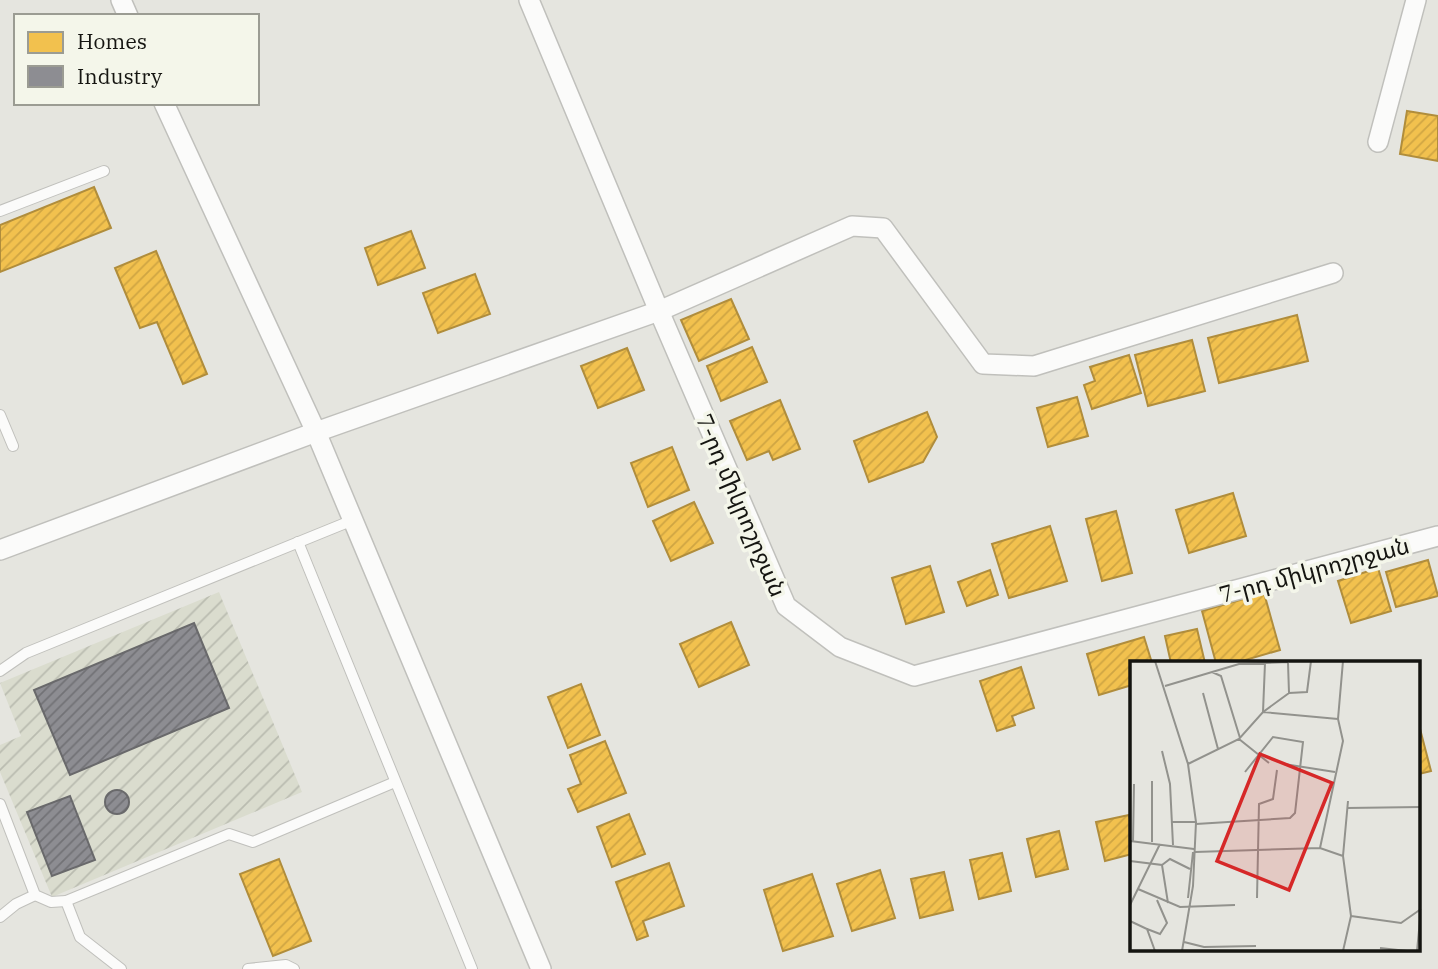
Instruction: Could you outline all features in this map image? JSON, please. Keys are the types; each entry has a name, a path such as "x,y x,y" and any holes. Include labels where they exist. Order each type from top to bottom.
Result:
{"street":[{"name":"7-րդ միկրոշրջան","path":"529,0 659,312 786,606 840,647 914,676 1438,536"},
{"path":"1378,142 1416,0"},
{"path":"165,105 316,432 541,969"},
{"path":"0,550 316,432 659,312 852,226 883,228 983,364 1034,366 1333,273"}],"lane":[{"path":"0,211 104,171"},
{"path":"0,415 13,446"},
{"path":"0,671 26,653 352,520"},
{"path":"298,542 472,969"},
{"path":"0,804 35,895 51,902 66,901 229,834 253,842 395,782"},
{"path":"0,917 16,904 35,895"},
{"path":"66,901 80,937 121,969"},
{"path":"248,969 286,965 294,969"}],"shaded area":[{"path":"219,592 302,792 52,897 0,772 0,745 21,736 0,683"}],"building: Homes":[{"path":"1407,111 1438,116 1438,161 1400,154"},
{"path":"94,187 111,228 0,272 0,225"},
{"path":"411,231 425,268 378,285 365,248"},
{"path":"156,251 207,374 183,384 157,322 140,328 115,268"},
{"path":"475,274 490,314 438,333 423,293"},
{"path":"731,299 749,339 699,361 681,320"},
{"path":"1297,315 1308,361 1219,383 1208,338"},
{"path":"1192,340 1205,391 1148,406 1135,355"},
{"path":"752,347 767,382 721,401 707,366"},
{"path":"627,348 644,390 598,408 581,366"},
{"path":"1129,355 1141,393 1092,409 1084,385 1095,381 1090,367"},
{"path":"1077,397 1088,436 1048,447 1037,408"},
{"path":"780,400 800,449 773,460 769,451 747,460 730,421"},
{"path":"927,412 937,437 923,462 869,482 854,441"},
{"path":"672,447 689,490 648,507 631,463"},
{"path":"1233,493 1246,536 1189,553 1176,510"},
{"path":"694,502 713,543 671,561 653,521"},
{"path":"1116,511 1132,573 1102,581 1086,519"},
{"path":"1050,526 1067,581 1009,598 992,544"},
{"path":"1428,560 1438,596 1396,607 1386,572"},
{"path":"930,566 944,612 906,624 892,578"},
{"path":"1378,568 1391,611 1351,623 1338,581"},
{"path":"990,570 998,595 967,606 958,582"},
{"path":"1264,593 1280,650 1242,661 1215,661 1202,611"},
{"path":"731,622 749,665 699,687 680,644"},
{"path":"1197,629 1205,661 1171,661 1165,636"},
{"path":"1144,637 1151,661 1130,661 1130,686 1099,695 1087,654"},
{"path":"1021,667 1034,708 1012,716 1015,725 997,731 980,681"},
{"path":"581,684 600,735 568,748 548,697"},
{"path":"1420,729 1431,771 1420,774"},
{"path":"605,741 626,793 578,812 568,789 581,784 570,755"},
{"path":"629,814 645,854 612,867 597,827"},
{"path":"1129,815 1130,855 1105,861 1096,822"},
{"path":"1059,831 1068,869 1036,877 1027,839"},
{"path":"1002,853 1011,891 979,899 970,860"},
{"path":"279,859 311,941 273,956 240,874"},
{"path":"669,863 684,906 643,921 648,936 637,940 616,882"},
{"path":"880,870 895,918 852,931 837,884"},
{"path":"944,872 953,910 920,918 911,879"},
{"path":"812,874 833,936 783,951 764,890"}],"building: Industry":[{"path":"194,623 229,708 70,775 34,690"},
{"path":"117,790 126,793 129,802 126,811 117,814 108,811 105,802 108,793"},
{"path":"70,796 95,860 52,876 27,812"}]}
